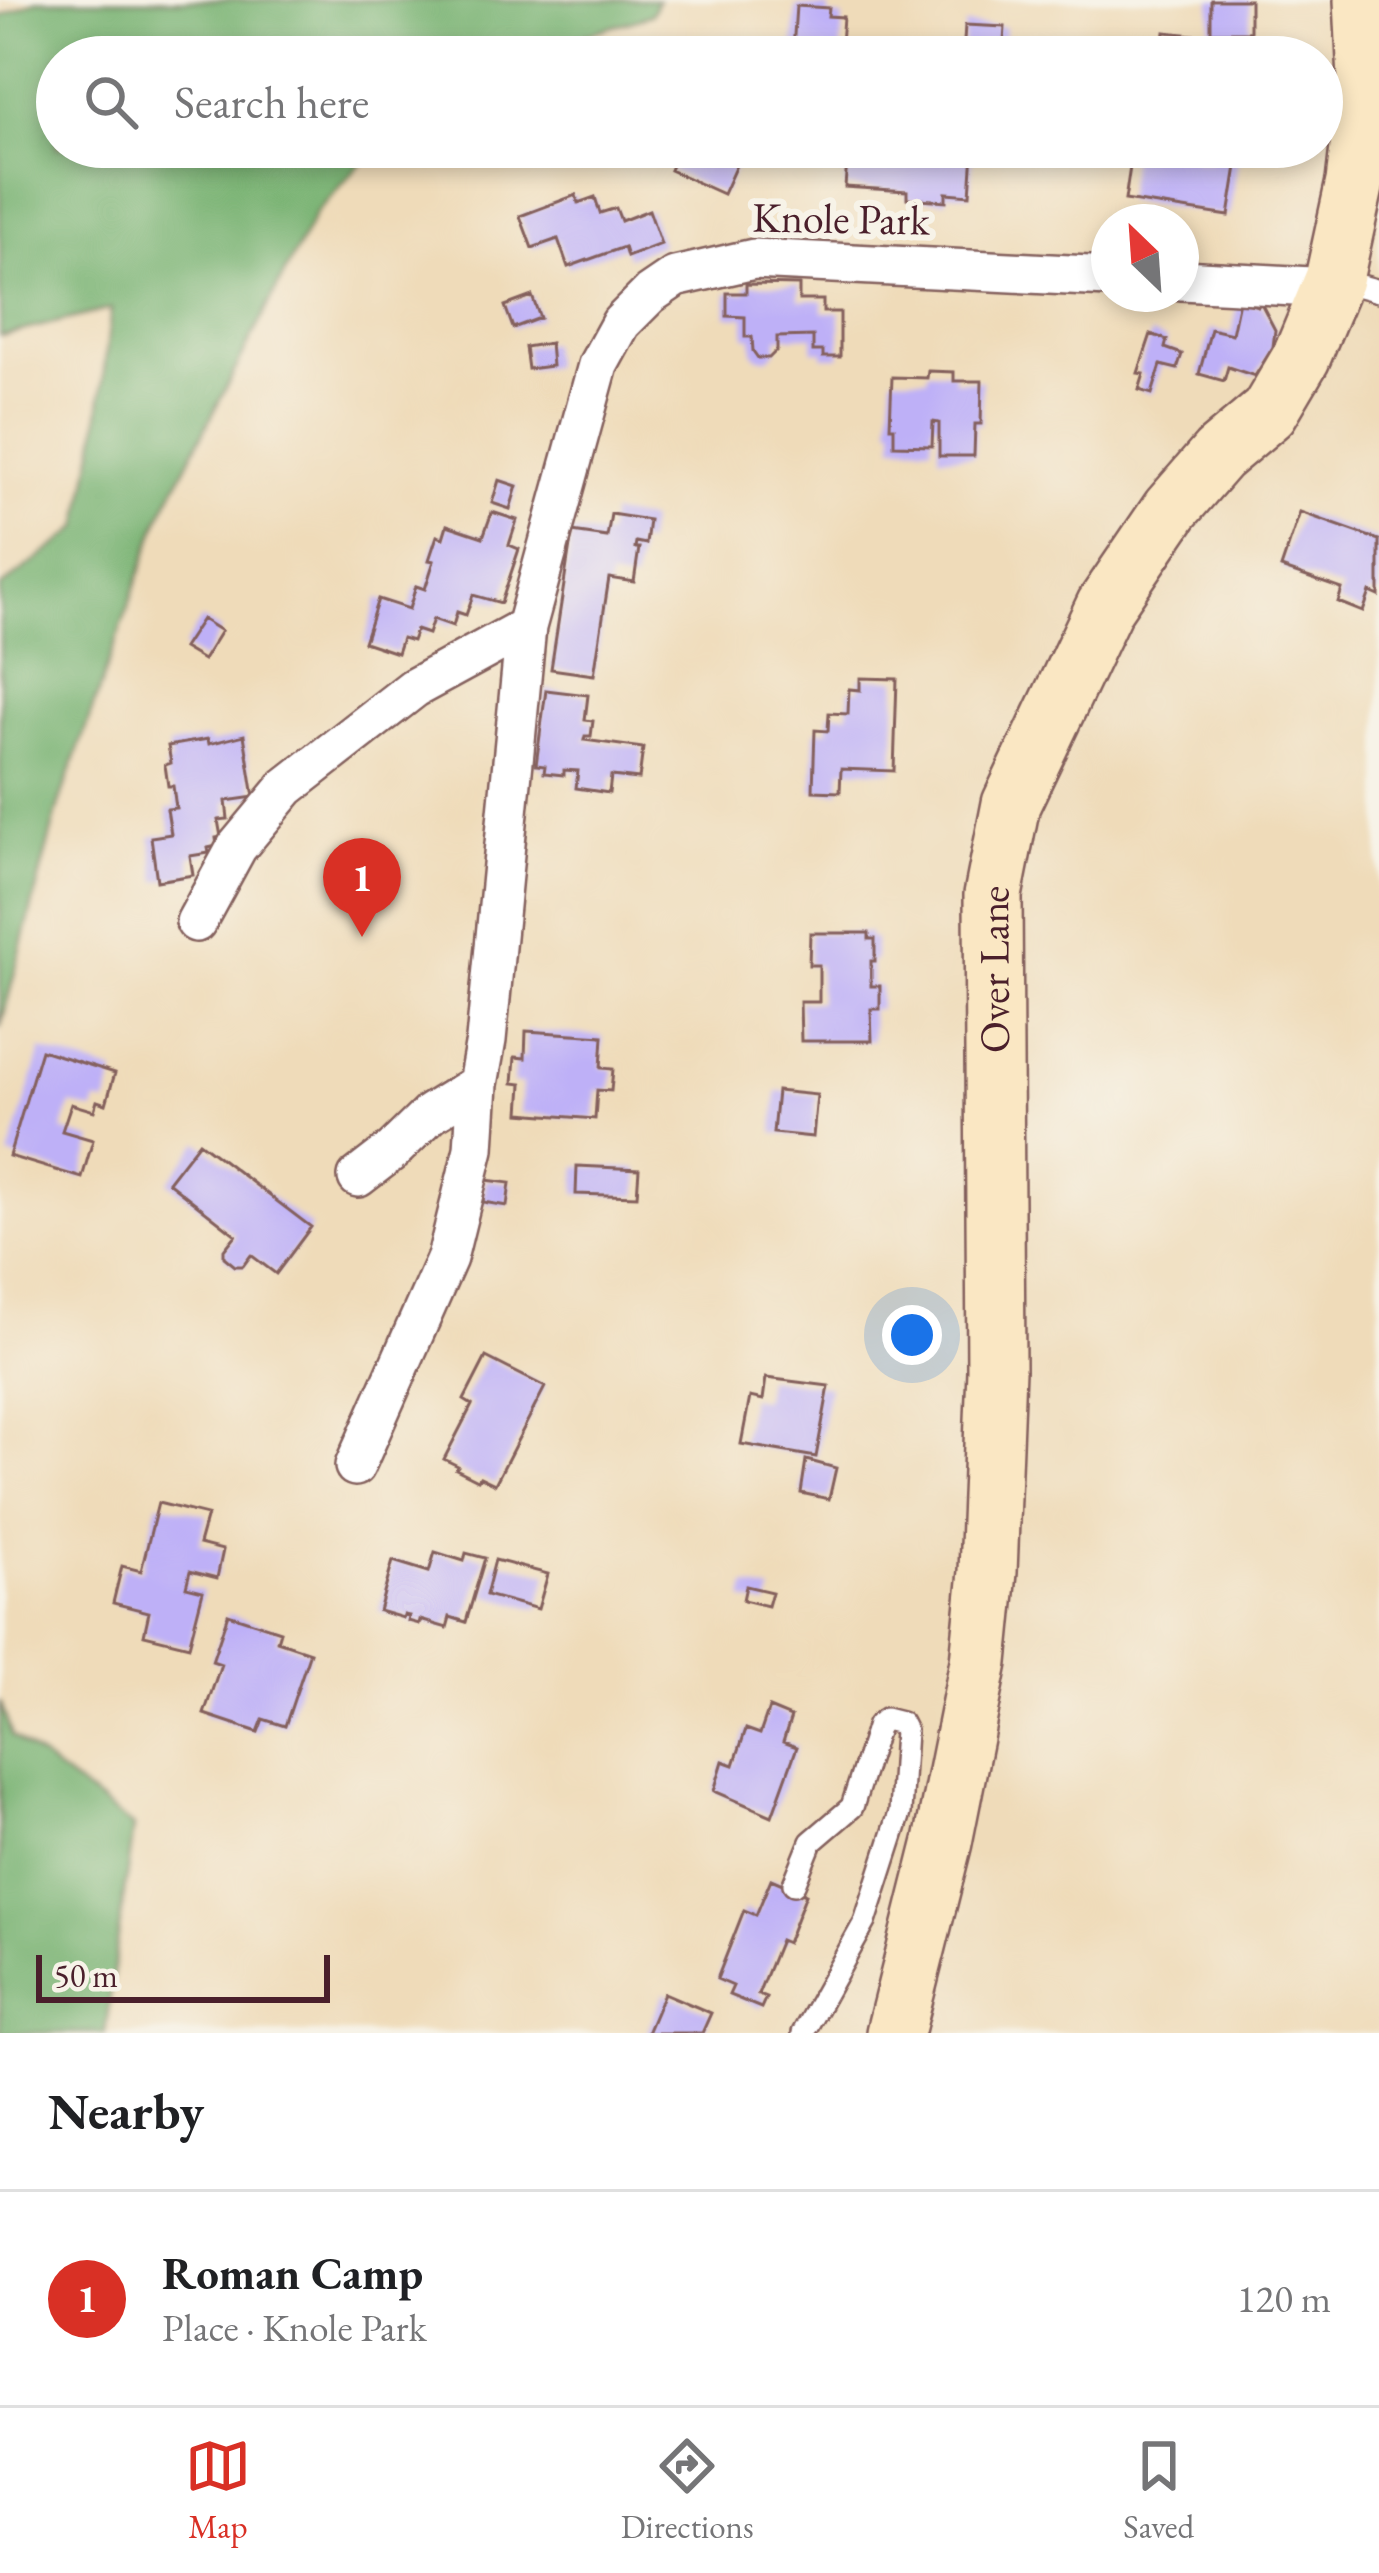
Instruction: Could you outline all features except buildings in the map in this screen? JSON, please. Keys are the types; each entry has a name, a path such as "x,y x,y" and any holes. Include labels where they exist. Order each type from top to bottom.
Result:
{"street":[{"name":"Over Lane","path":"895,2033 892,1929 943,1842 979,1662 988,1572 996,1370 993,895 1010,804 1105,606 1171,509 1218,455 1269,412 1348,286 1367,80 1363,0"},
{"name":"Knole Park","path":"355,1466 447,1258 474,1149 526,626 598,365 621,322 675,277 754,259 1091,276"},
{"path":"1199,281 1348,286"},
{"path":"196,922 237,847 287,787 414,688 526,626"},
{"path":"358,1178 431,1113 478,1084"}],"lane":[{"path":"794,1884 811,1843 852,1807 878,1725 885,1719 901,1723 905,1731 892,1929 802,2033"}],"green space":[{"path":"38,0 658,0 651,15 580,36 36,36 36,168 357,168 315,214 160,517 58,807 0,1029 0,588 79,528 97,433 111,309 0,336 0,17"},
{"path":"0,1701 12,1736 133,1827 105,2033 0,2033"}],"place":[{"name":"Roman Camp","path":"362,937"}]}
